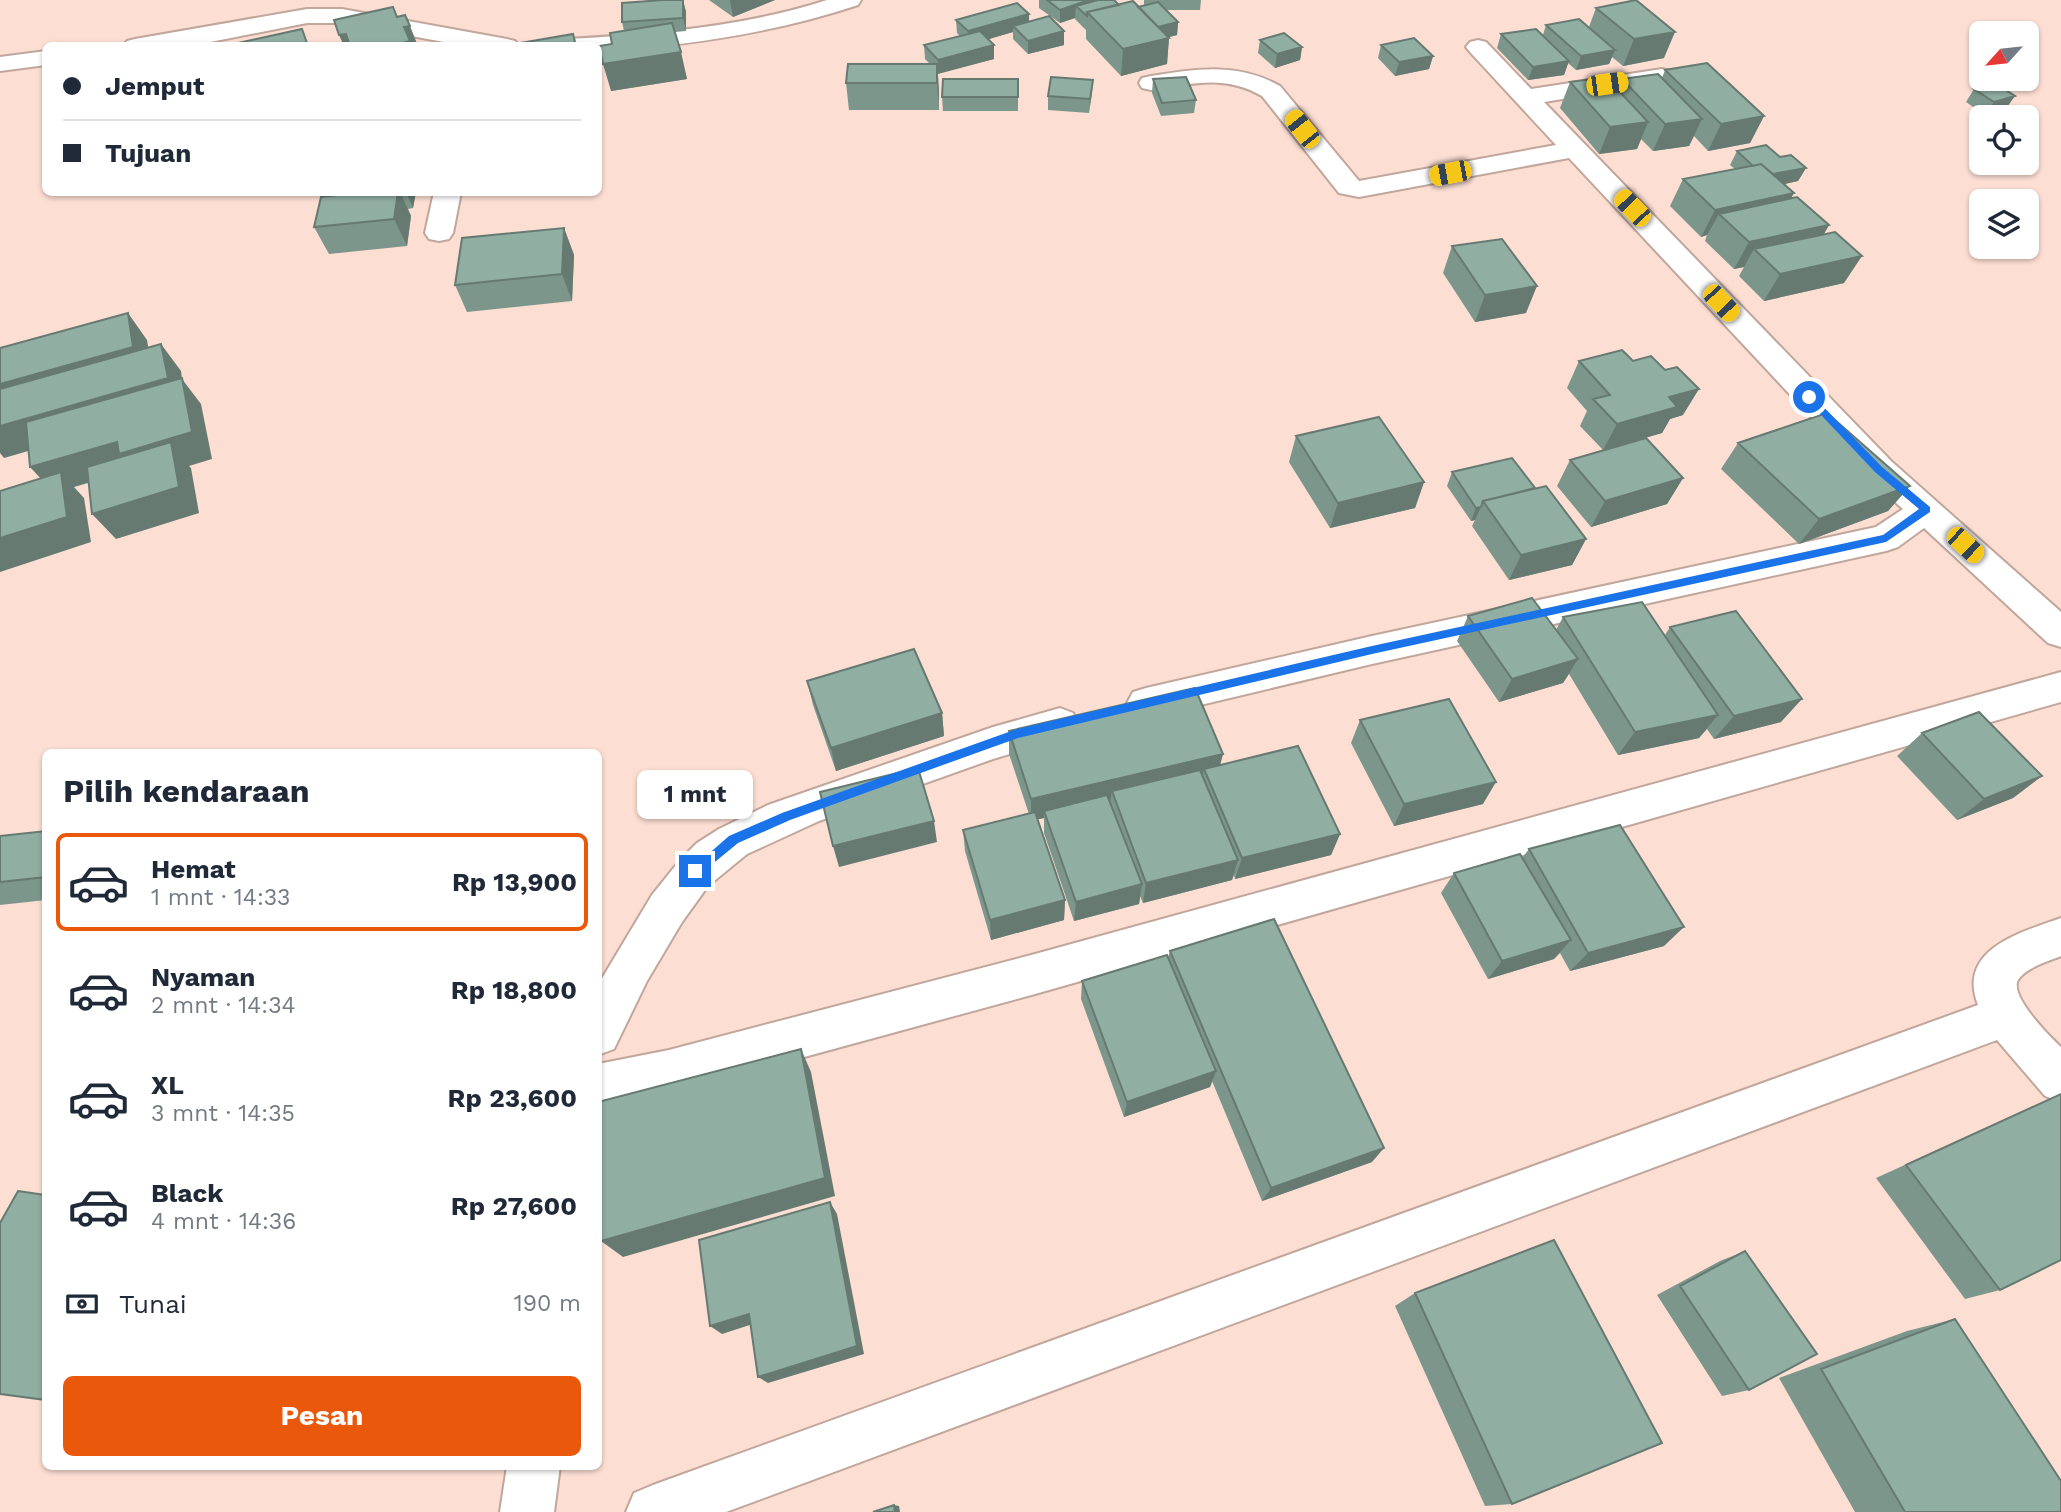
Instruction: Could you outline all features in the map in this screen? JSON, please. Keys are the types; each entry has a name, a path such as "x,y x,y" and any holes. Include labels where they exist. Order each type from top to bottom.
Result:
{"street":[{"path":"602,43 698,35 797,16 850,0"},
{"path":"164,42 307,16 342,16 472,42"},
{"path":"1478,47 1869,459 2061,633"},
{"path":"0,64 42,59"},
{"path":"1151,83 1224,73 1245,76 1259,82 1271,90 1348,187 1359,189 1575,149"},
{"path":"1525,96 1662,76"},
{"path":"439,233 447,196"},
{"path":"602,1022 655,929 695,871 734,840 786,817 1017,734 1372,650 1886,538 1926,510"},
{"path":"602,1085 669,1072 1035,974 2061,687"},
{"path":"2061,937 2019,953 1997,972 1994,991 2005,1016 2061,1080"},
{"path":"653,1512 2005,1016"},
{"path":"527,1512 533,1470"}],"building":[{"path":"683,0 683,18 622,22 622,3"},
{"path":"1047,0 1089,0 1060,10"},
{"path":"1098,0 1114,0 1119,5 1087,12 1087,16 1076,6"},
{"path":"1636,0 1675,32 1634,39 1596,8"},
{"path":"1133,1 1169,38 1123,49 1087,12"},
{"path":"1158,2 1178,22 1158,27 1138,7"},
{"path":"1017,3 1029,14 968,31 956,20"},
{"path":"393,7 397,17 405,15 410,26 404,27 410,41 349,42 346,34 339,35 334,20"},
{"path":"1049,16 1064,31 1028,41 1013,26"},
{"path":"1579,19 1615,50 1581,56 1546,25"},
{"path":"672,23 681,52 603,64 602,46 612,44 610,33"},
{"path":"302,29 307,42 243,42"},
{"path":"1536,29 1569,61 1533,67 1501,34"},
{"path":"980,31 994,45 938,60 924,45"},
{"path":"1284,33 1302,47 1277,54 1260,40"},
{"path":"573,34 575,42 526,42"},
{"path":"1414,38 1433,56 1399,62 1381,45"},
{"path":"1707,63 1764,116 1721,124 1665,70"},
{"path":"848,64 937,64 937,83 846,83"},
{"path":"1658,74 1702,119 1665,124 1622,79"},
{"path":"1051,77 1093,80 1090,99 1048,96"},
{"path":"1186,77 1196,100 1162,103 1153,79"},
{"path":"1606,77 1648,122 1610,127 1570,82"},
{"path":"943,79 1018,79 1018,97 942,97"},
{"path":"1977,91 2007,91 2015,96 1994,102"},
{"path":"1766,145 1780,157 1791,155 1806,168 1773,174 1761,164 1753,166 1737,151"},
{"path":"1761,164 1794,193 1715,210 1683,179"},
{"path":"397,196 394,219 314,227 321,197"},
{"path":"1797,197 1829,225 1749,242 1719,214"},
{"path":"564,228 562,274 455,285 462,238"},
{"path":"1835,232 1862,256 1780,274 1754,249"},
{"path":"1502,239 1537,286 1485,295 1452,246"},
{"path":"128,313 133,347 0,384 0,348"},
{"path":"161,344 168,378 0,426 0,389"},
{"path":"1622,350 1633,361 1651,356 1665,370 1677,367 1699,389 1669,397 1677,407 1617,424 1593,399 1610,395 1579,361"},
{"path":"182,378 192,432 119,454 117,442 30,467 26,422"},
{"path":"1827,413 1910,486 1819,519 1738,443"},
{"path":"1379,417 1424,482 1338,503 1296,436"},
{"path":"1646,438 1683,478 1605,501 1570,460"},
{"path":"171,442 179,487 92,514 87,467"},
{"path":"1512,458 1535,488 1483,501 1481,507 1476,508 1452,472"},
{"path":"61,472 67,517 0,538 0,491"},
{"path":"1546,486 1586,539 1521,555 1483,501"},
{"path":"1532,598 1578,659 1512,679 1468,616"},
{"path":"1642,602 1718,715 1635,732 1563,617"},
{"path":"1736,611 1802,699 1734,716 1670,627"},
{"path":"914,649 942,713 831,748 807,681"},
{"path":"1195,688 1223,754 1031,799 1009,731"},
{"path":"1449,699 1496,782 1404,804 1360,720"},
{"path":"1979,712 2042,776 1984,799 1922,733"},
{"path":"1298,746 1340,834 1242,858 1204,769"},
{"path":"918,768 934,821 833,846 820,792"},
{"path":"1200,770 1238,860 1146,883 1112,791"},
{"path":"1107,795 1142,884 1076,902 1044,811"},
{"path":"1035,812 1065,900 990,920 963,830"},
{"path":"1620,825 1684,927 1588,953 1529,849"},
{"path":"42,831 42,877 0,882 0,836"},
{"path":"1520,854 1571,940 1502,961 1454,873"},
{"path":"1274,919 1384,1148 1271,1188 1170,951"},
{"path":"1167,955 1216,1071 1127,1102 1082,981"},
{"path":"801,1049 825,1178 602,1241 602,1101"},
{"path":"2061,1094 2061,1260 2000,1290 1906,1165"},
{"path":"18,1191 42,1194 42,1399 0,1394 0,1223"},
{"path":"830,1202 857,1346 758,1377 749,1314 710,1326 699,1240"},
{"path":"1554,1240 1662,1443 1512,1504 1415,1293"},
{"path":"1745,1251 1817,1354 1749,1390 1680,1286"},
{"path":"1955,1319 2061,1481 2061,1512 1905,1512 1821,1369"},
{"path":"894,1505 895,1512 873,1512"}],"route":[{"path":"695,871 734,840 786,817 1017,734 1372,650 1886,538 1926,510 1879,469 1809,397"}]}
